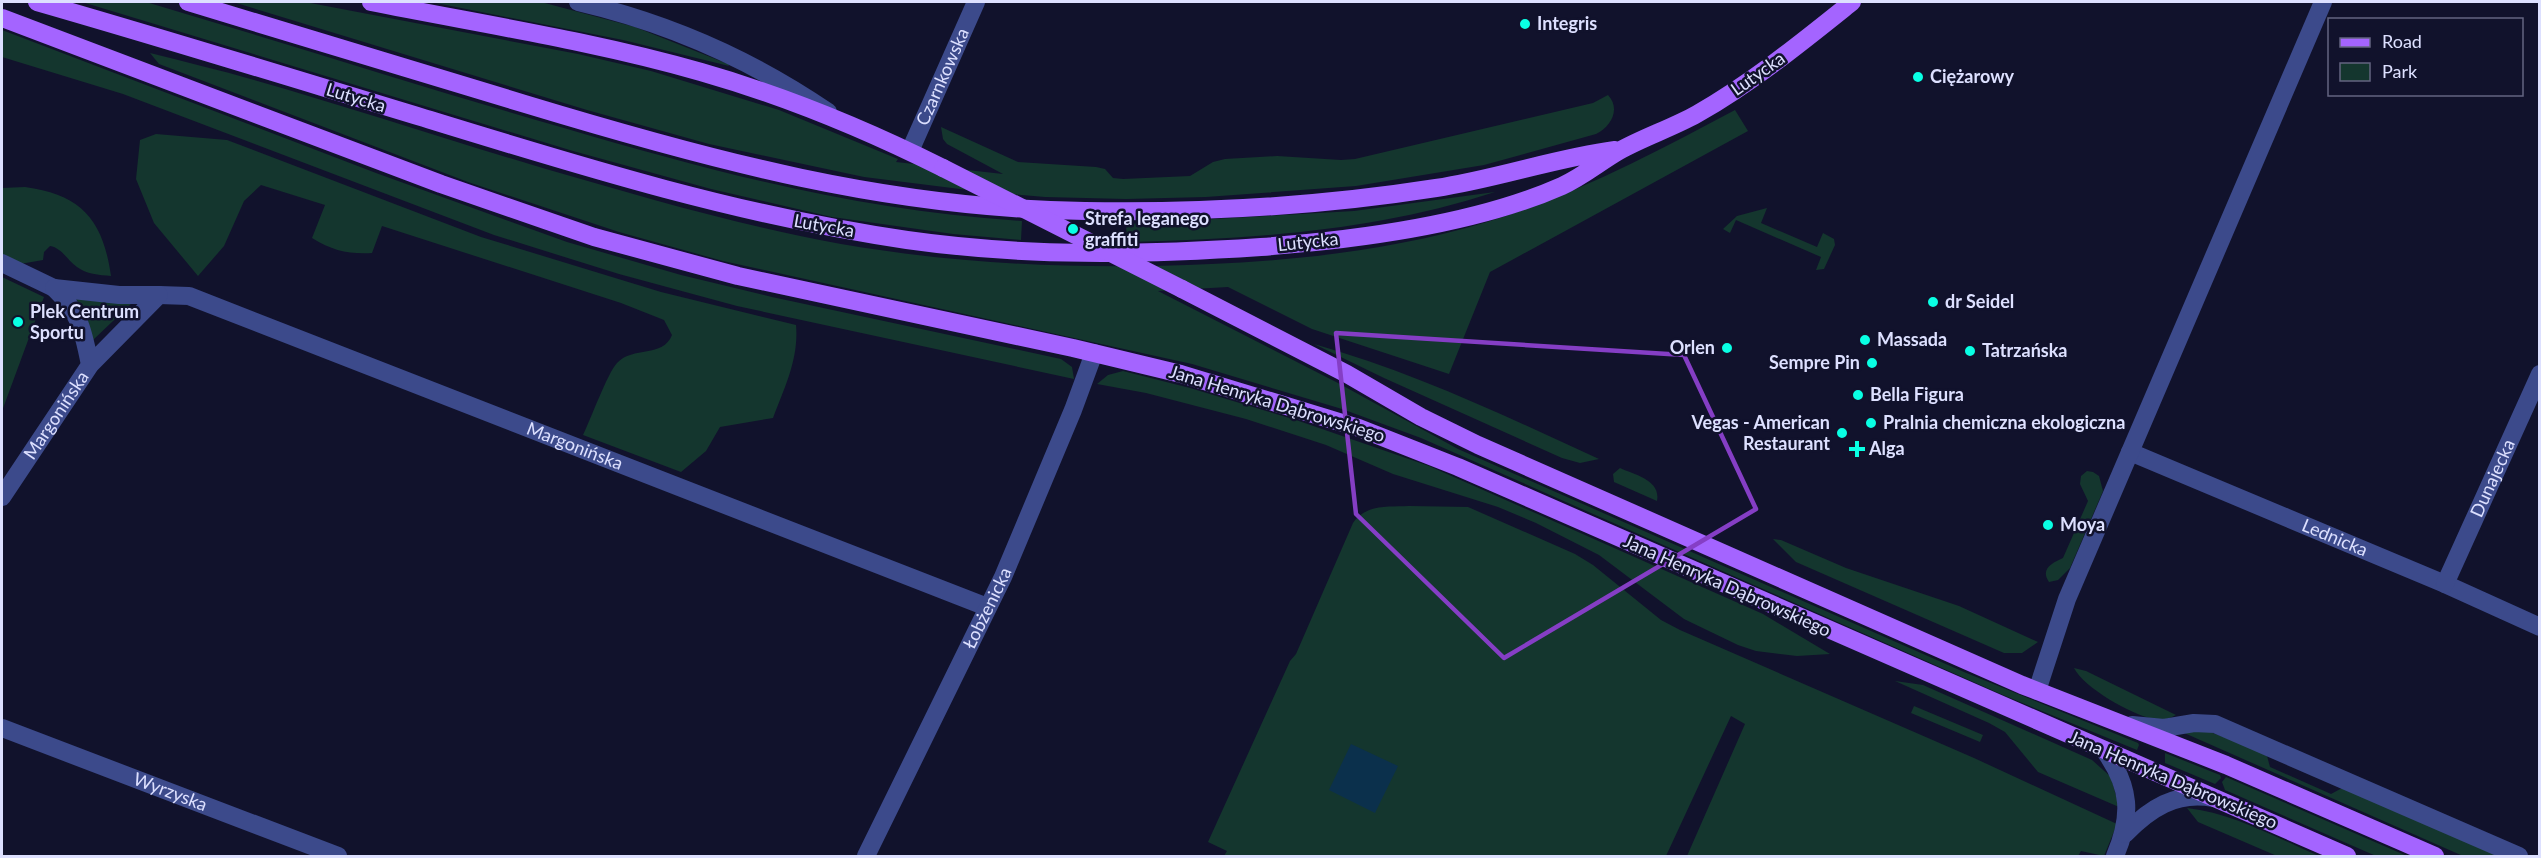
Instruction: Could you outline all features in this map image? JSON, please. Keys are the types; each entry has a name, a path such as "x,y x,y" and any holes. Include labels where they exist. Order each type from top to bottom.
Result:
{"main road":[{"name":"Lutycka","path":"37,2 530,151 781,219 861,233 983,249 1133,255 1280,246 1361,236 1458,218 1529,198 1564,185 1623,149 1673,127 1730,94 1777,61 1852,2"},
{"name":"Lutycka","path":"188,2 595,126 722,161 840,187 948,202 1032,209 1130,211 1320,201 1390,195 1470,182 1572,157 1623,149"},
{"name":"Jana Henryka Dąbrowskiego","path":"371,2 630,53 702,72 834,117 910,151 1182,289 1347,374 1449,432 2037,691 2226,765 2435,856"},
{"name":"Jana Henryka Dąbrowskiego","path":"2,18 452,188 594,237 747,278 1094,353 1244,391 1386,437 2348,856"}],"street":[{"path":"578,2 673,30 723,51 799,92 834,117"},
{"name":"Czarnkowska","path":"910,151 976,2"},
{"path":"2037,691 2067,599 2178,345 2232,211 2323,2"},
{"name":"Margonińska","path":"2,263 54,288 69,302 80,319 90,365"},
{"name":"Margonińska","path":"54,288 119,295 189,296 987,607"},
{"name":"Margonińska","path":"2,497 90,365 159,295"},
{"name":"Łobżenicka","path":"866,856 1003,577 1094,353"},
{"name":"Dunajecka","path":"2445,584 2540,374"},
{"name":"Lednicka","path":"2130,452 2445,584 2540,627"},
{"name":"Jana Henryka Dąbrowskiego","path":"2121,724 2164,728 2194,723 2215,724 2519,856"},
{"name":"Wyrzyska","path":"2,728 338,856"},
{"path":"2104,750 2119,774 2127,810 2124,834 2115,856"},
{"path":"2124,834 2148,812 2170,801 2199,796 2218,799"}],"highlighted area":[{"path":"1336,333 1684,355 1756,509 1504,658 1356,514"}],"green space":[{"path":"82,2 146,2 512,113 734,175 904,209 1022,221 1021,240 953,234 832,217 711,189 573,151"},
{"path":"233,2 305,2 578,54 651,71 779,110 898,159 896,162 1003,174 947,144 943,139 941,127 1018,162 1096,167 1105,169 1113,178 1123,179 1190,176 1213,162 1225,159 1277,156 1355,159 1593,103 1608,95 1612,100 1614,112 1606,127 1596,134 1484,165 1356,186 1206,197 1126,199 1045,197 864,177 709,144 587,110"},
{"path":"431,2 541,2 635,27 729,66 623,40"},
{"path":"2,30 376,173 567,242 681,275 772,297 1061,359 1072,367 1074,379 737,306 619,274 494,235 123,94 2,57"},
{"path":"150,53 291,91 619,190 766,229 841,244 933,257 1072,266 1165,266 1281,260 1350,252 1453,231 1520,211 1583,186 1735,110 1748,131 1490,272 1449,374 1312,329 1228,287 1158,291 1338,383 1458,449 1964,672 2139,745 2137,750 2003,695 1421,438 1342,409 1192,364 723,261 619,232 468,182 159,64"},
{"path":"156,134 227,140 481,237 661,292 796,325 793,361 773,418 720,427 706,451 681,472 583,435 604,386 617,363 631,355 662,347 668,342 672,335 664,320 621,303 382,226 372,253 334,249 312,238 325,205 261,185 244,201 224,246 198,276 154,223 136,179 140,140"},
{"path":"25,187 61,196 86,213 102,240 111,276 84,271 58,249 50,246 44,252 43,260 20,264 2,256 2,188"},
{"path":"1495,192 1405,216 1359,224 1267,235 1127,242 1126,224 1354,211"},
{"path":"1767,208 1761,223 1817,247 1823,233 1834,239 1835,245 1824,269 1816,270 1821,257 1736,220 1730,233 1723,229 1737,216"},
{"name":"Plek Centrum Sportu","path":"2,277 44,297 2,411"},
{"path":"74,297 133,302 93,340 85,310"},
{"path":"1314,344 1423,381 1599,459 1580,463 1562,458"},
{"path":"1123,371 1190,388 1296,420 1429,466 1763,614 1830,654 1797,656 1756,651 1738,645 1684,619 1599,555 1536,523 1498,507 1393,474 1326,445 1246,419 1146,393 1097,384 1108,375"},
{"path":"1620,468 1651,483 1657,494 1657,501 1614,482 1613,474"},
{"path":"2087,471 2099,476 2103,491 2070,568 2058,580 2049,582 2046,573 2048,567 2063,558 2088,501 2080,484 2081,476"},
{"path":"1385,507 1468,507 1575,554 1593,565 1661,620 1680,630 1974,758 2117,824 2104,856 2081,851 2078,856 1687,856 1745,724 1731,716 1666,856 1224,856 1227,851 1208,842 1290,661 1296,654 1353,523 1364,512"},
{"path":"1773,539 1781,540 1846,568 1959,606 2038,642 2022,653 2004,653 1796,562"},
{"path":"2074,668 2086,671 2176,715 2156,720 2133,712 2087,684"},
{"path":"1895,681 1923,685 2092,760 2111,777 2119,807 2038,772 2005,732 1989,723"},
{"path":"1914,706 1983,735 1980,742 1911,713"},
{"path":"2207,731 2266,752 2270,767 2331,794 2344,787 2506,856 2463,856 2182,732"},
{"path":"2165,753 2220,775 2221,778 2215,784 2165,763"},
{"path":"2226,777 2407,856 2376,856 2225,790 2222,782"},
{"path":"2187,808 2238,821 2319,856 2277,856 2198,822"}],"water":[{"path":"1351,744 1398,766 1375,813 1329,790"}],"place":[{"name":"Integris","path":"1525,24"},
{"name":"Ciężarowy","path":"1918,77"},
{"name":"Strefa leganego graffiti","path":"1073,229"},
{"name":"dr Seidel","path":"1933,302"},
{"name":"Plek Centrum Sportu","path":"18,322"},
{"name":"Massada","path":"1865,340"},
{"name":"Orlen","path":"1727,348"},
{"name":"Tatrzańska","path":"1970,351"},
{"name":"Sempre Pin","path":"1872,363"},
{"name":"Bella Figura","path":"1858,395"},
{"name":"Pralnia chemiczna ekologiczna","path":"1871,423"},
{"name":"Vegas - American Restaurant","path":"1842,433"},
{"name":"Alga","path":"1857,449"},
{"name":"Moya","path":"2048,525"}]}
